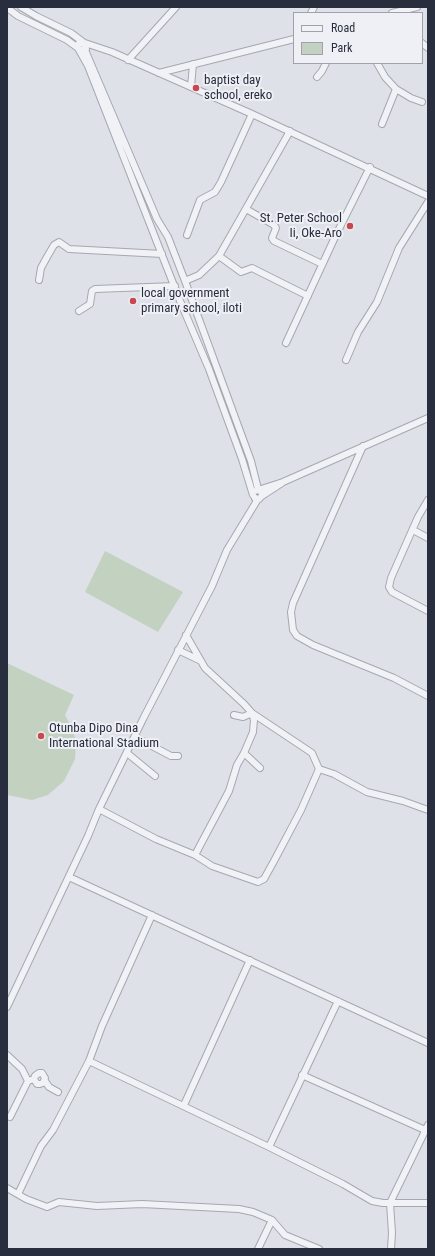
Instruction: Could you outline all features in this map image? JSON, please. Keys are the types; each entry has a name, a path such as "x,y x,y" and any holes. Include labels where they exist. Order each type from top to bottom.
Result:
{"street":[{"path":"21,7 71,33 82,47 157,219 168,237 251,461 258,490"},
{"path":"128,60 176,7"},
{"path":"399,12 417,7"},
{"path":"9,9 18,16 82,47 112,52 290,131 328,151 370,167 428,196"},
{"path":"159,73 293,39"},
{"path":"82,47 88,66 162,254 217,389 244,465 258,497"},
{"path":"191,87 193,64"},
{"path":"317,77 325,64"},
{"path":"378,64 385,77 396,89 411,98 422,102"},
{"path":"382,124 396,89"},
{"path":"187,234 200,200 215,192 221,182 252,114"},
{"path":"185,281 199,275 219,256 290,131"},
{"path":"286,343 322,264 370,167"},
{"path":"346,360 358,332 376,302 398,248 428,202"},
{"path":"246,210 274,225 276,228 272,238 274,241 322,264"},
{"path":"39,280 41,268 54,244 59,242 69,249 162,254"},
{"path":"219,256 241,272 252,268 308,296"},
{"path":"79,311 90,304 92,291 95,288 175,286"},
{"path":"258,497 254,491 283,482 428,418"},
{"path":"363,446 293,603 291,612 293,630 297,636 313,645 394,678 428,696"},
{"path":"7,1006 69,877 99,809 178,650 212,586 227,550 258,497 283,482"},
{"path":"428,500 418,517 397,564 390,586 392,592 428,610"},
{"path":"413,530 428,538"},
{"path":"99,809 156,839 195,855 212,866 258,882 264,880 301,810 319,769 312,753 252,713 205,668 186,635"},
{"path":"178,650 201,661"},
{"path":"234,715 244,717 252,713"},
{"path":"195,855 229,791 237,765 244,753 254,728 252,713"},
{"path":"134,737 171,756 178,756"},
{"path":"127,753 156,776"},
{"path":"244,753 260,768"},
{"path":"319,769 334,774 367,792 403,801 428,810"},
{"path":"69,877 428,1043"},
{"path":"18,1194 42,1146 54,1130 89,1061 102,1026 152,915"},
{"path":"184,1105 250,960"},
{"path":"269,1147 338,1001"},
{"path":"7,1055 31,1080 40,1084 45,1081 49,1087 58,1092"},
{"path":"89,1061 184,1105 269,1147 343,1184 372,1201 390,1203 428,1203"},
{"path":"302,1075 427,1128 390,1203 392,1233 391,1249"},
{"path":"10,1117 31,1080"},
{"path":"7,1188 47,1207 59,1202 97,1206 124,1204 205,1206 239,1209 253,1212 272,1220 285,1235 319,1249"},
{"path":"258,1249 272,1220"}],"green space":[{"path":"105,551 183,592 158,632 85,592"},
{"name":"Otunba Dipo Dina International Stadium","path":"7,663 74,695 65,715 73,730 76,742 75,759 64,781 48,795 32,800 7,795"}],"place":[{"name":"baptist day school, ereko","path":"196,88"},
{"name":"St. Peter School Ii, Oke-Aro","path":"350,226"},
{"name":"local government primary school, iloti","path":"133,301"},
{"name":"Otunba Dipo Dina International Stadium","path":"41,736"}]}
